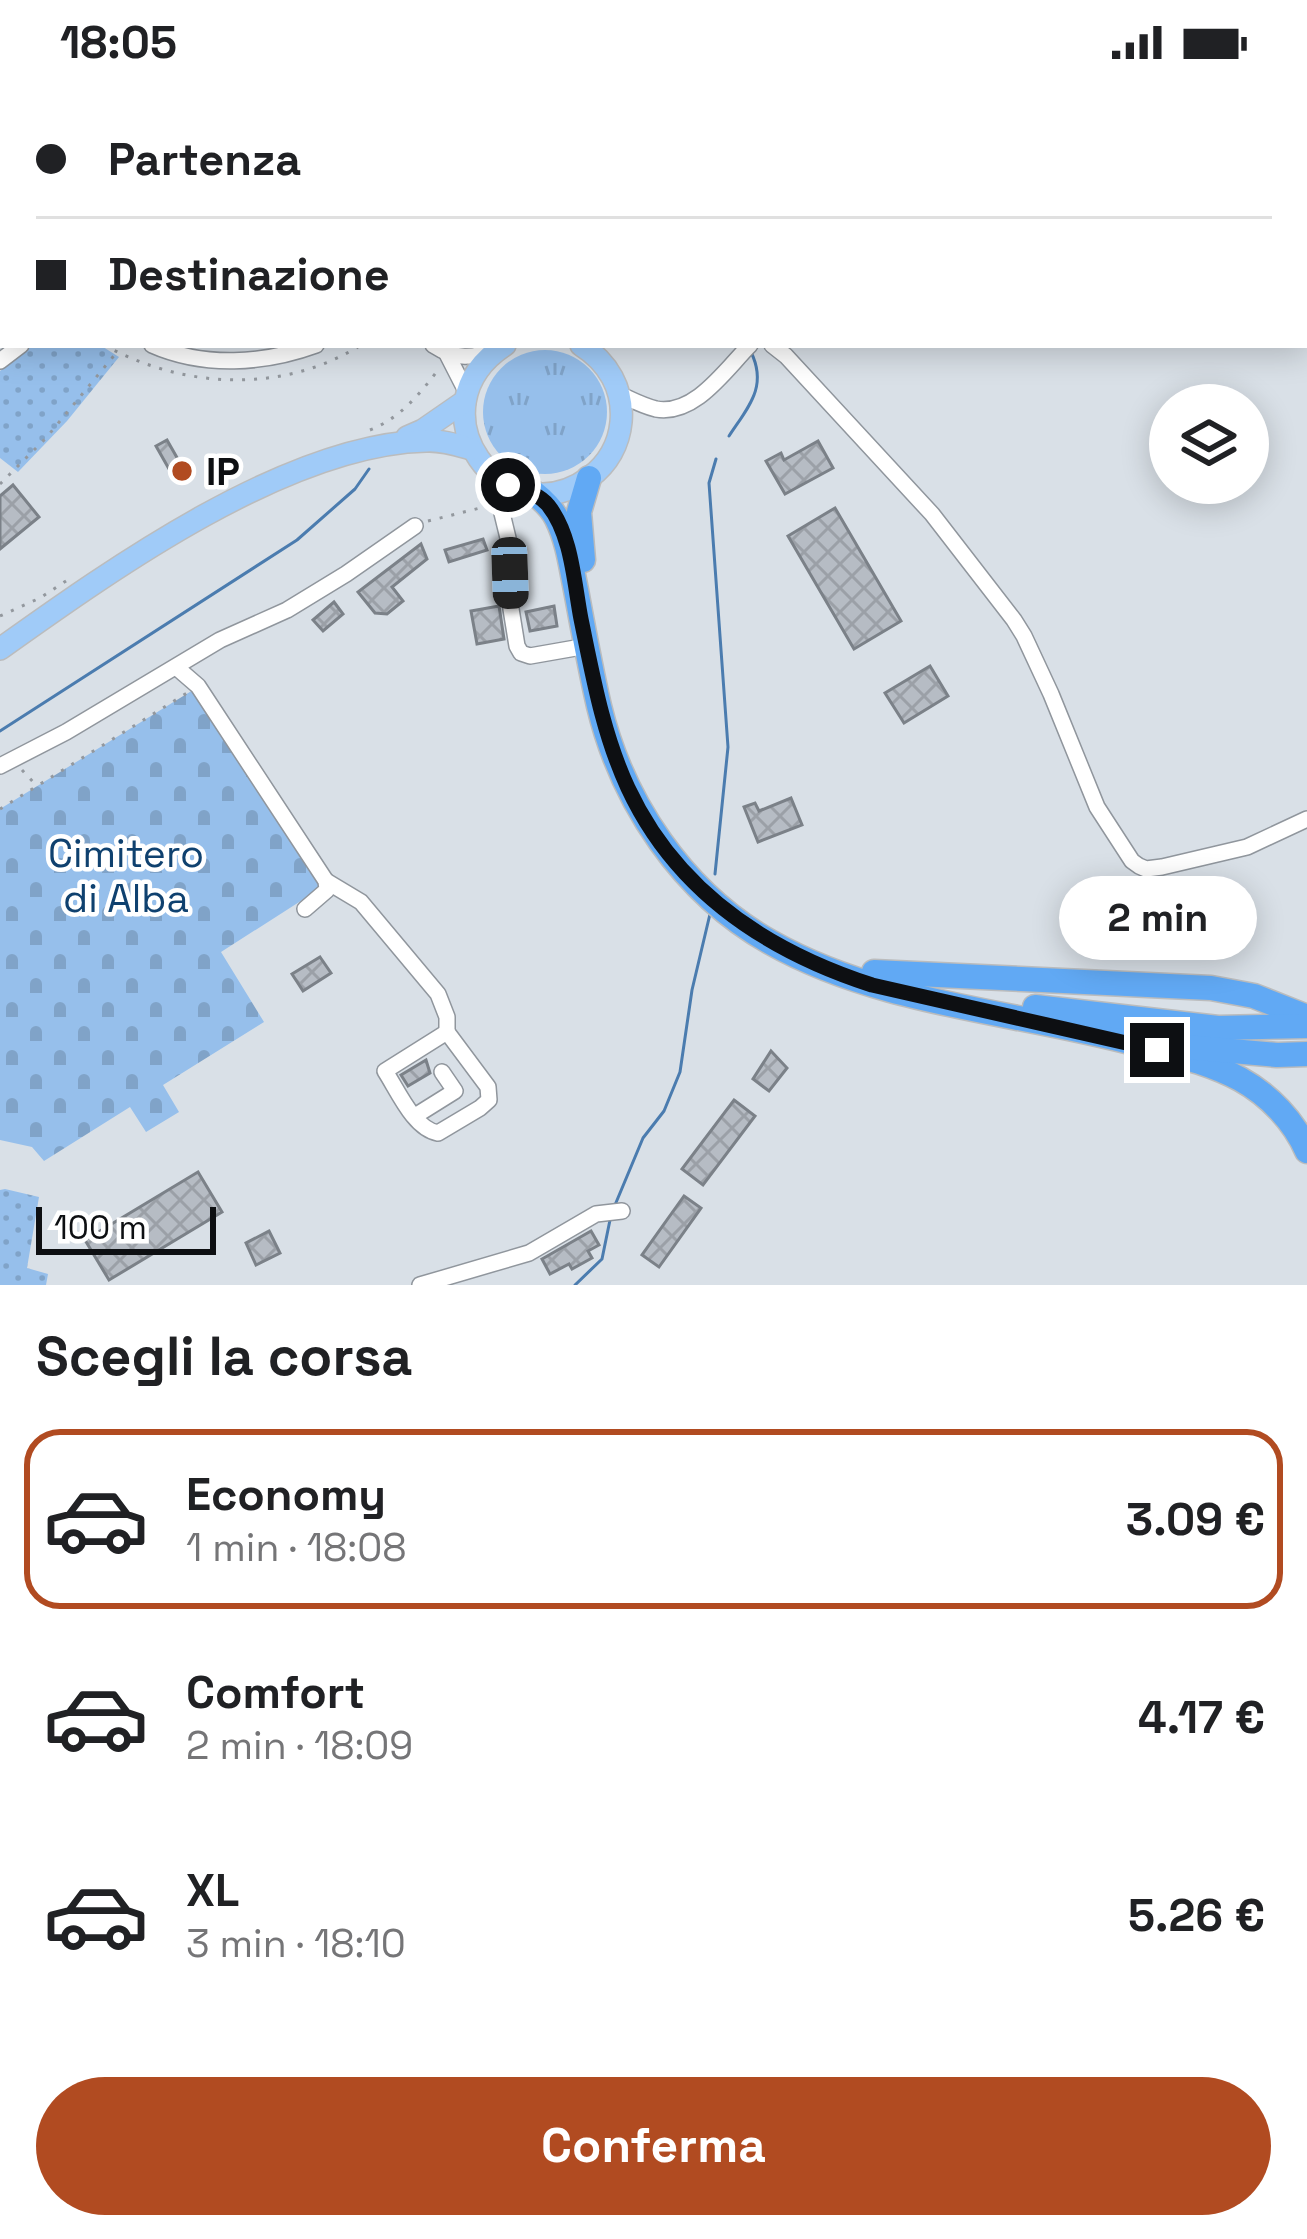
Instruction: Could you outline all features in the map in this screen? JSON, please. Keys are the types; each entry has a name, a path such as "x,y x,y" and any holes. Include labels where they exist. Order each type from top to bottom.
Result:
{"highway":[{"path":"590,478 579,512 580,547 612,705 640,787 672,839 721,894 772,932 830,958 955,993 1218,1028 1307,1022"},
{"path":"533,493 557,518 568,549 604,725 629,791 662,846 714,903 767,941 826,970 872,985 1202,1062 1244,1081 1280,1108 1307,1151"},
{"path":"874,972 1211,988 1254,997 1307,1022"},
{"path":"1112,1038 1307,1054"}],"main road":[{"path":"501,348 477,370 466,397 466,433 504,495 568,489 590,478 610,456 620,429 619,394 602,362 585,348"},
{"path":"0,649 184,527 317,464 423,430 466,397"},
{"path":"390,444 428,440 471,448"},
{"path":"0,629 67,602"}],"street":[{"path":"159,348 234,362 307,348"},
{"path":"440,349 471,358 498,348"},
{"path":"776,348 919,499 1014,620 1034,655 1097,807 1132,861 1146,868 1162,867 1246,847 1307,819"},
{"path":"440,349 466,397"},
{"path":"620,429 656,409 695,399 746,349"},
{"path":"619,394 656,409"},
{"path":"504,495 517,646 530,656 587,646"},
{"path":"6,763 220,640 287,610 415,526"},
{"path":"176,667 198,686 326,881 361,902 438,994 447,1032 488,1087 488,1100 438,1133 428,1132 385,1071 447,1032"},
{"path":"305,909 326,890 326,881"},
{"path":"415,1116 455,1091 442,1072"},
{"path":"420,1285 530,1253 614,1211"}],"path":[{"path":"0,484 46,439 117,352"},
{"path":"415,526 504,495"},
{"path":"0,809 198,686"},
{"path":"6,763 38,786"}],"green space":[{"path":"28,348 105,348 119,357 18,472 0,458 0,371"},
{"path":"545,350 569,355 589,368 602,388 607,412 602,436 589,456 569,469 545,474 521,469 501,456 488,436 483,412 488,388 501,368 521,355"},
{"name":"Cimitero di Alba","path":"193,690 321,888 221,952 264,1022 163,1085 179,1112 146,1132 130,1107 44,1161 32,1147 0,1140 0,809"},
{"path":"0,1190 39,1197 27,1268 48,1274 46,1285 0,1285"}],"building":[{"path":"167,440 184,470 173,476 156,446"},
{"path":"818,441 833,468 785,494 766,461 781,453 784,460"},
{"path":"13,485 39,517 0,549 0,496"},
{"path":"835,508 901,621 854,649 788,536"},
{"path":"483,539 487,550 449,562 445,550"},
{"path":"421,544 427,559 392,587 403,601 387,614 375,613 358,592"},
{"path":"334,602 343,614 323,631 313,620"},
{"path":"499,606 504,639 477,644 471,611"},
{"path":"554,606 557,626 530,631 526,612"},
{"path":"930,666 948,696 904,723 885,693"},
{"path":"791,798 802,825 758,842 744,807 755,803 759,811"},
{"path":"320,957 331,973 303,991 292,974"},
{"path":"771,1051 787,1068 769,1091 753,1079"},
{"path":"426,1060 430,1073 408,1086 401,1075"},
{"path":"734,1100 755,1116 703,1185 682,1169"},
{"path":"198,1172 222,1212 109,1280 85,1240"},
{"path":"684,1196 701,1208 659,1267 642,1255"},
{"path":"269,1231 280,1253 256,1265 246,1243"},
{"path":"591,1231 599,1245 588,1251 592,1258 550,1274 542,1259"}],"waterway":[{"path":"729,436 757,386 751,352"},
{"path":"715,874 728,747 709,483 716,459"},
{"path":"0,731 297,540 355,489 369,469"},
{"path":"615,1205 643,1138 664,1111 680,1072 710,914"},
{"path":"575,1285 602,1259 610,1220"}],"place":[{"name":"IP","path":"182,471"}],"route":[{"path":"508,485 545,501 557,518 568,549 609,742 629,791 662,846 714,903 767,941 826,970 950,1004 1157,1050"}]}
